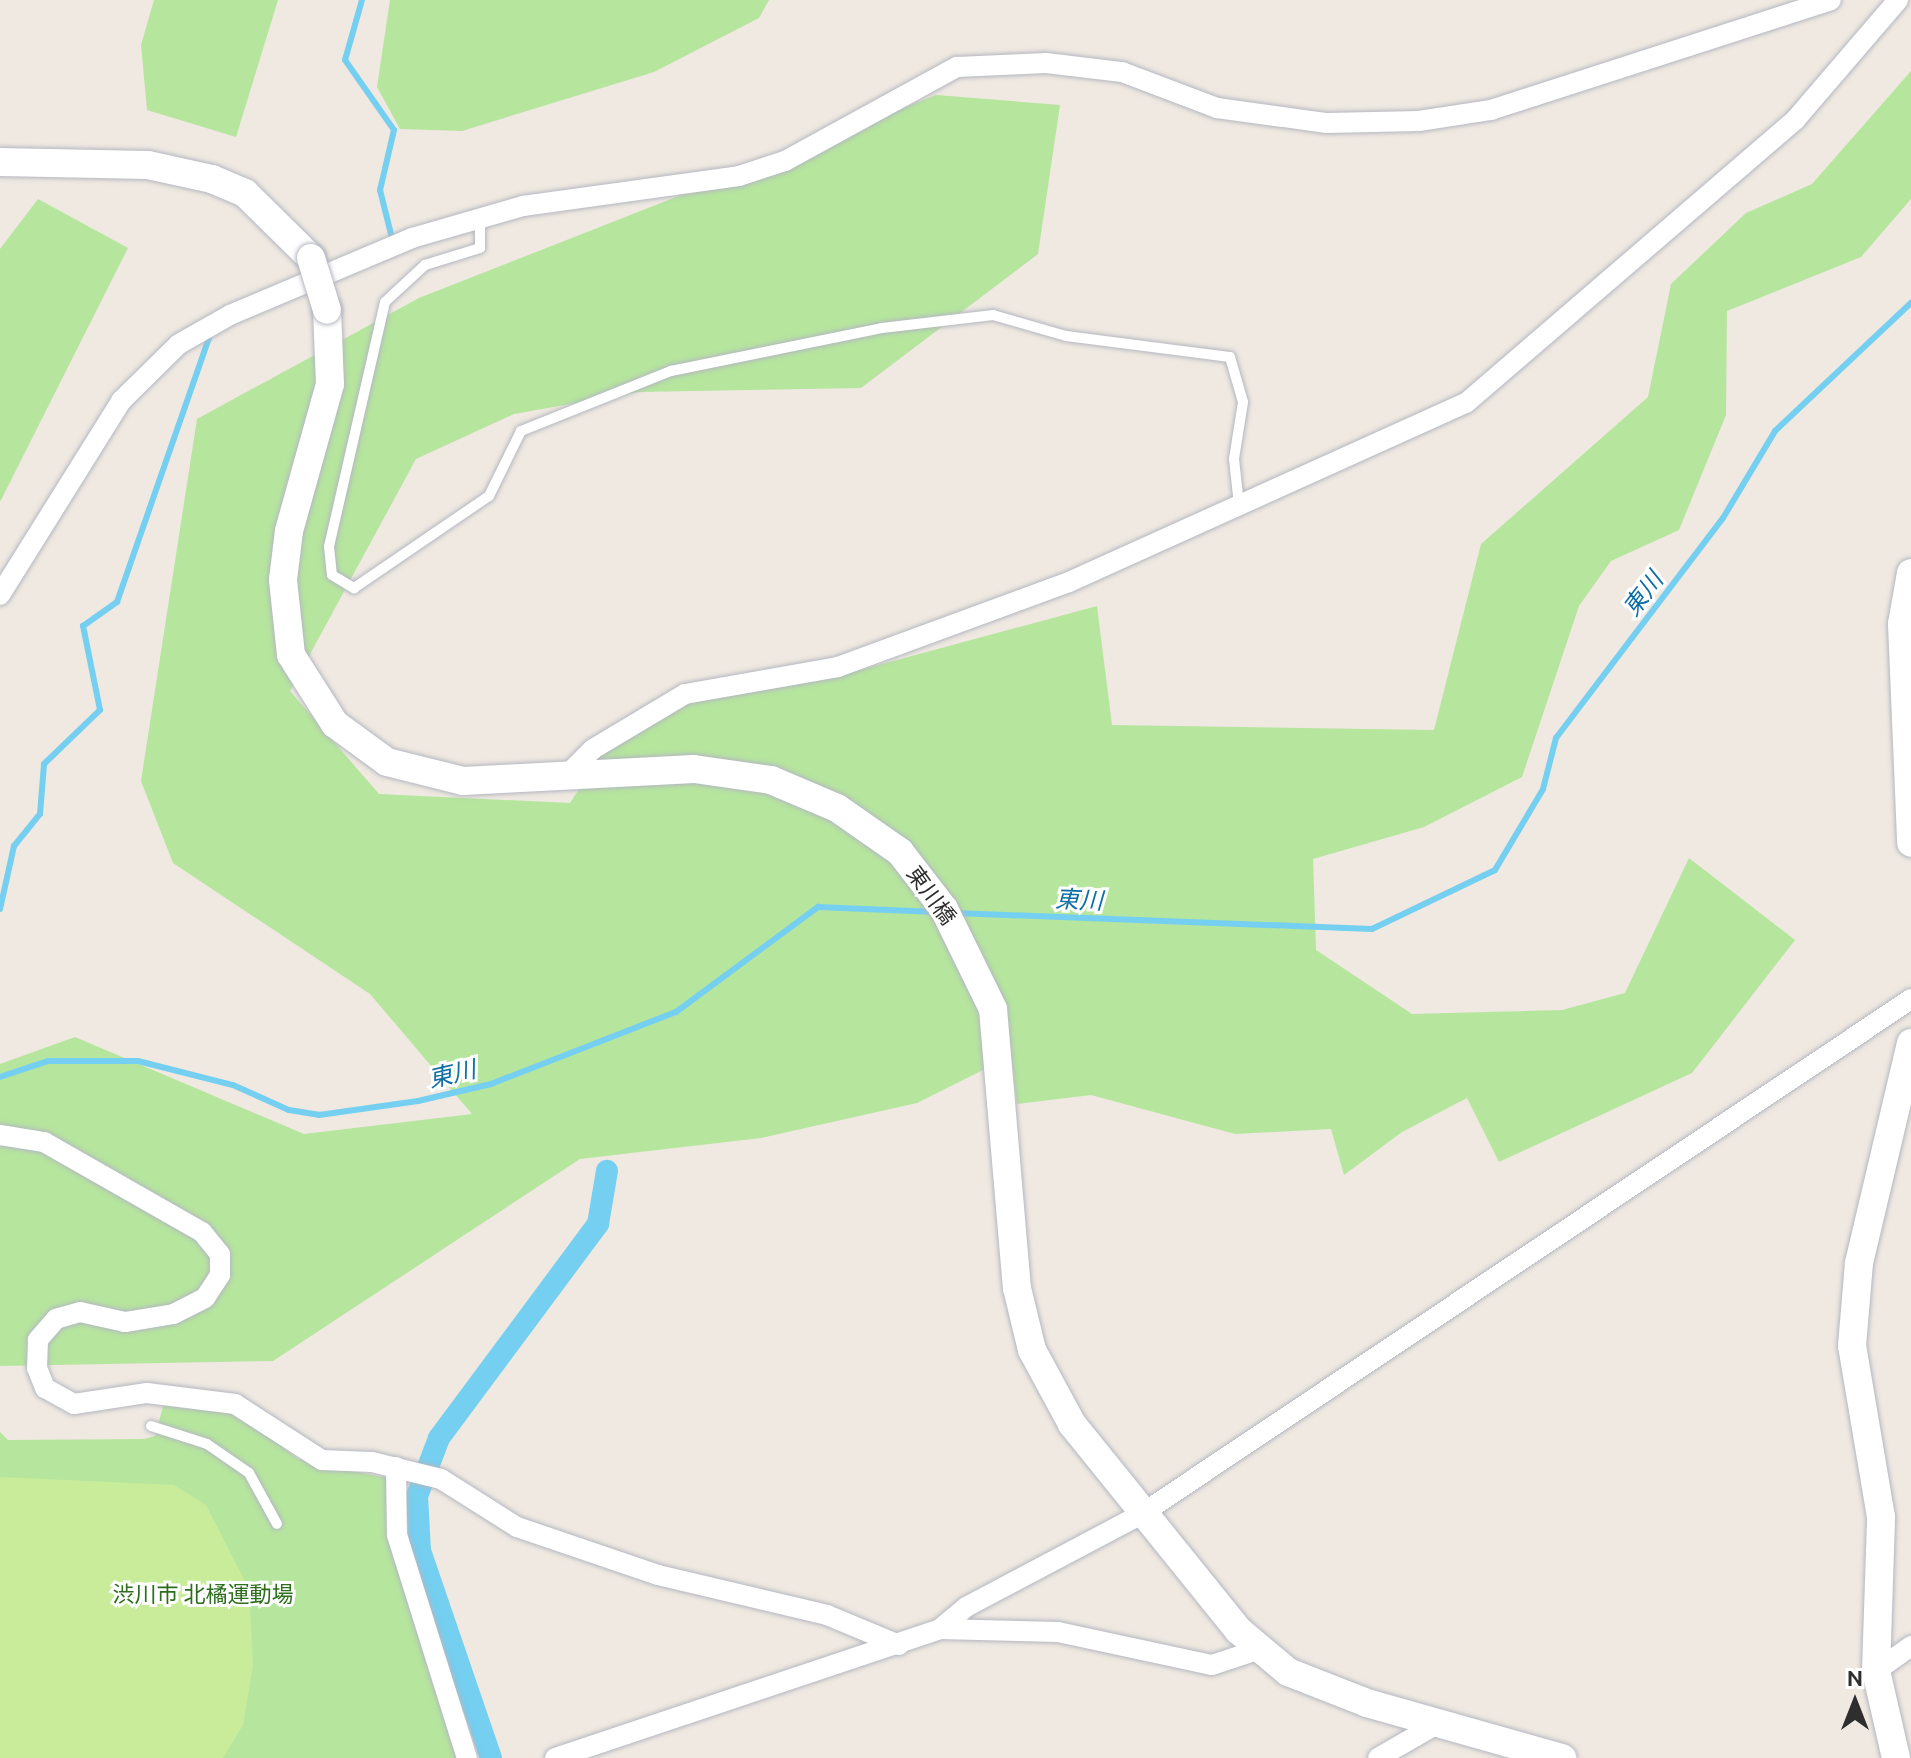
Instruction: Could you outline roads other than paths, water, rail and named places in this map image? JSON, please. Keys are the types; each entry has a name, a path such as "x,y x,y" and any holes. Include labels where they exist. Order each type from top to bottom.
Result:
{"street":[{"path":"0,595 121,401 179,344 230,315 398,244 523,206 739,176 785,161 957,67 1046,63 1122,72 1217,108 1327,123 1419,121 1491,110 1831,0"},
{"path":"566,776 593,749 685,694 838,667 1069,582 1466,403 1796,119 1898,0"},
{"name":"東川橋","path":"0,162 148,165 212,179 245,193 311,258 327,310 330,384 289,531 283,580 291,655 335,724 387,762 463,781 737,773 837,808 900,852 923,880 968,948 993,1009 1024,1324 1072,1424 1140,1515 1257,1650 1325,1688 1437,1724 1562,1758"},
{"path":"1910,579 1902,746 1911,843"},
{"path":"555,1758 940,1629 966,1607 1140,1515 1911,999"},
{"path":"1896,1758 1876,1671 1881,1517 1852,1346 1859,1263 1911,1043"},
{"path":"0,1135 44,1142 202,1232 220,1254 220,1275 205,1298 174,1314 125,1322 80,1312 56,1319 38,1340 45,1388 74,1404 147,1393 235,1404 322,1460 401,1468 441,1479 517,1527 658,1575 827,1615 899,1645"},
{"path":"401,1468 397,1535 467,1758"},
{"path":"940,1629 1058,1632 1212,1665 1257,1650"},
{"path":"1876,1671 1911,1646"},
{"path":"1378,1758 1437,1724"}],"lane":[{"path":"480,219 480,248 425,265 385,302 329,547 332,575 354,588 489,496 521,431 671,371 882,328 993,315 1066,336 1230,357 1243,402 1234,459 1239,505"},
{"path":"151,1426 207,1444 249,1473 277,1524"}],"waterway":[{"path":"362,0 345,60 394,130 380,190 392,238"},
{"name":"東川","path":"955,913 1372,929 1495,870 1543,789 1556,738 1723,518 1775,431 1911,303"},
{"path":"0,909 14,846 40,814 44,764 100,710 83,626 117,602 211,332"},
{"name":"東川","path":"0,1077 48,1061 138,1061 233,1085 289,1110 319,1115 418,1101 491,1084 676,1012 818,907 936,912"},
{"path":"491,1758 420,1551 417,1496 439,1438 598,1224 607,1171"}],"park label":[{"name":"渋川市 北橘運動場","path":"203,1594"}]}
